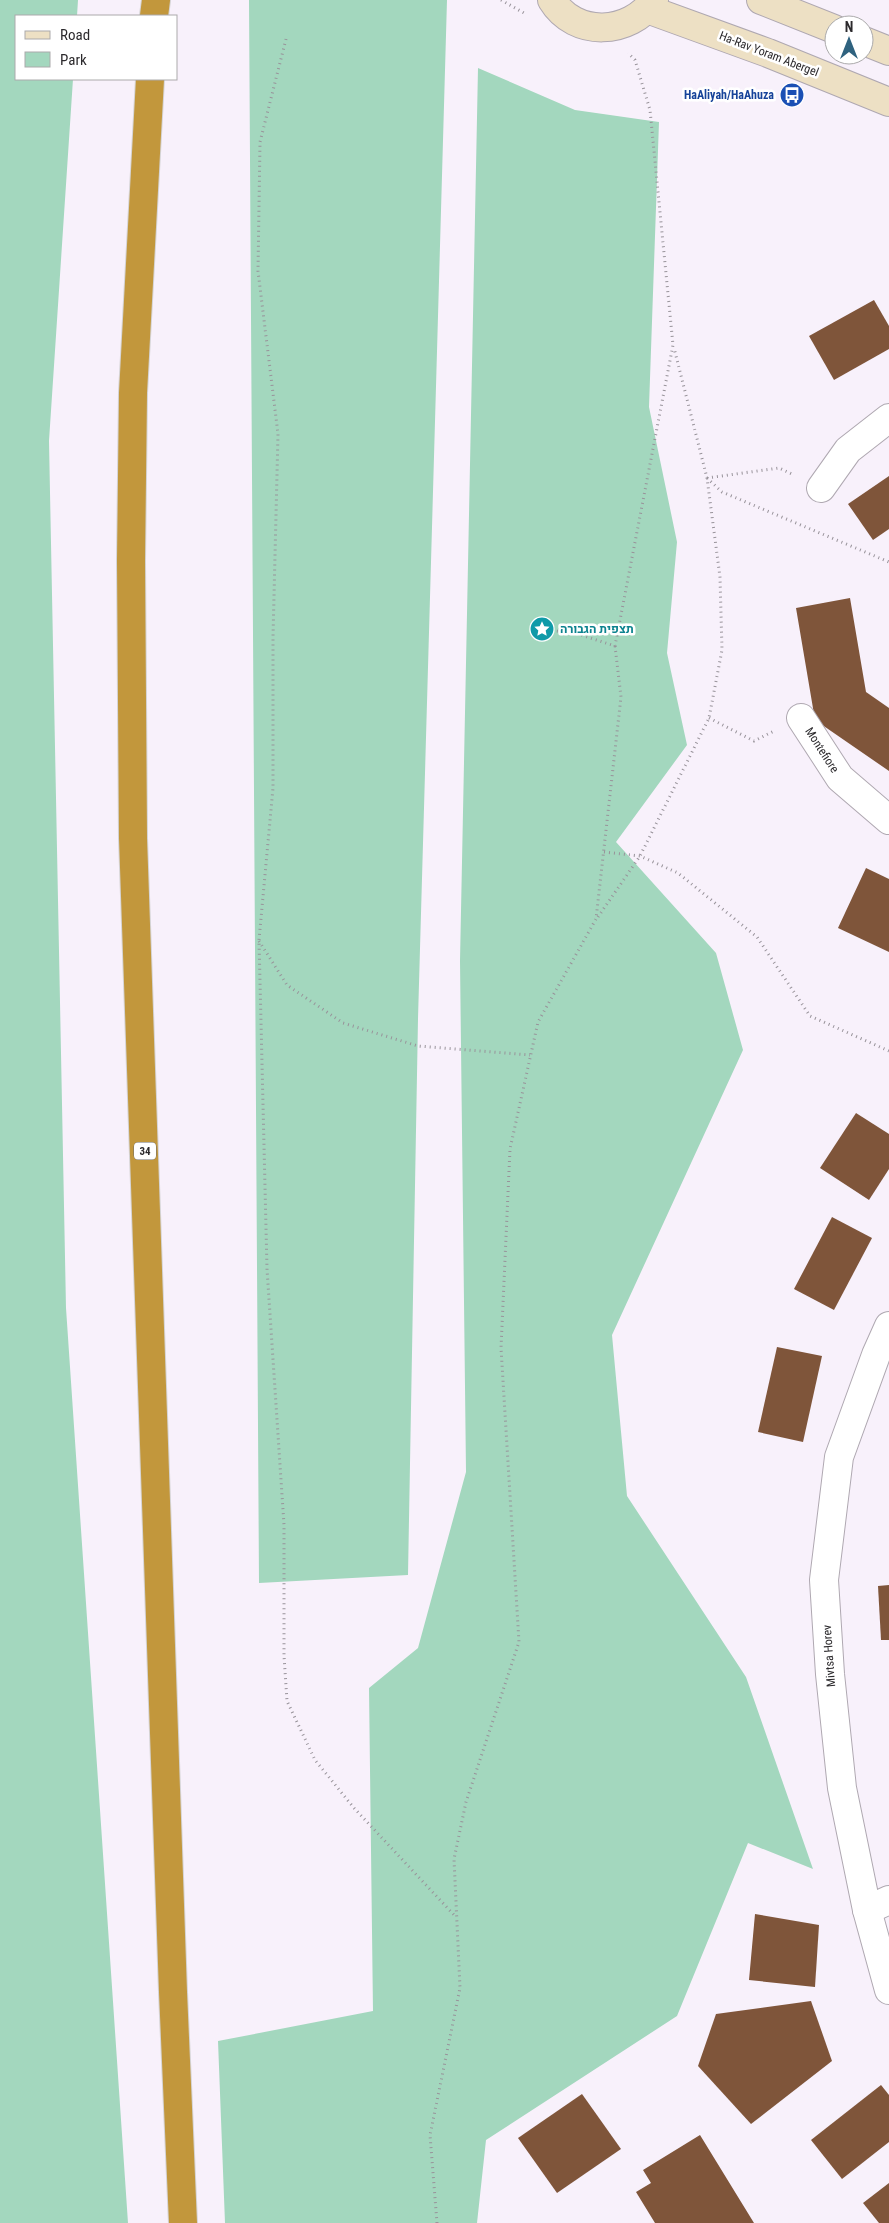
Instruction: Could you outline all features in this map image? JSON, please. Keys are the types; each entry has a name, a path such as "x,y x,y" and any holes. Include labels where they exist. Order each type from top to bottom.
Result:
{"highway":[{"path":"154,15 156,0"},
{"name":"34","path":"150,80 133,393 130,719 172,1982 183,2223"}],"street":[{"path":"552,0 567,17 584,26 604,28 620,26 635,19 651,4"},
{"path":"761,0 824,25"},
{"name":"Ha-Rav Yoram Abergel","path":"651,4 768,54 889,102"},
{"path":"874,45 889,51"},
{"path":"821,488 848,450 889,418"},
{"name":"Montefiore","path":"801,718 840,778 889,820"},
{"name":"Mivtsa Horev","path":"889,1326 876,1355 839,1457 824,1580 830,1674 842,1788 878,1905 889,1990"}],"path":[{"path":"437,2223 430,2135 460,1988 455,1916 454,1859 466,1802 519,1642 501,1348 510,1149 538,1022 596,919 640,856 709,718 722,650 720,577 707,478 673,346 650,110 635,60 604,28"},
{"path":"286,39 260,142 258,271 278,434 274,637 274,788 259,940 267,1269 284,1525 284,1656 287,1702 315,1760 354,1808 455,1916"},
{"path":"596,919 621,697 615,646 673,346"},
{"path":"707,478 779,468 821,488"},
{"path":"707,478 722,492 889,562"},
{"path":"542,629 578,634 615,646"},
{"path":"709,718 754,741 801,718"},
{"path":"604,852 640,856 678,873 757,937 810,1016 889,1051"},
{"path":"259,940 287,985 343,1023 418,1046 530,1055"}],"green space":[{"path":"0,0 78,0 77,15 15,15 15,80 73,80 49,441 66,1308 128,2223 0,2223"},
{"path":"249,0 447,0 418,1019 408,1575 259,1583"},
{"path":"478,68 575,110 659,122 649,407 677,542 667,653 687,745 616,842 716,953 743,1050 612,1335 627,1496 746,1677 813,1869 748,1843 677,2016 486,2140 477,2223 225,2223 218,2041 373,2011 369,1688 418,1648 466,1472 460,961"}],"building":[{"path":"874,300 889,326 889,349 834,380 809,336"},
{"path":"889,476 889,529 873,540 848,504"},
{"path":"850,598 866,692 889,708 889,771 815,720 796,608"},
{"path":"866,868 889,879 889,952 838,928"},
{"path":"856,1113 889,1134 889,1169 869,1200 820,1168"},
{"path":"832,1217 872,1238 834,1310 794,1289"},
{"path":"777,1347 822,1356 803,1442 758,1432"},
{"path":"889,1585 889,1640 881,1640 878,1586"},
{"path":"755,1914 819,1925 815,1987 749,1980"},
{"path":"811,2001 832,2061 751,2124 698,2066 716,2014"},
{"path":"881,2085 889,2095 889,2142 842,2179 811,2140"},
{"path":"582,2094 621,2149 557,2193 518,2138"},
{"path":"700,2135 754,2223 655,2223 636,2192 651,2183 643,2170"},
{"path":"889,2183 889,2223 879,2223 863,2203"}],"place":[{"name":"HaAliyah/HaAhuza","path":"792,95"},
{"name":"תצפית הגבורה","path":"542,629"}]}
